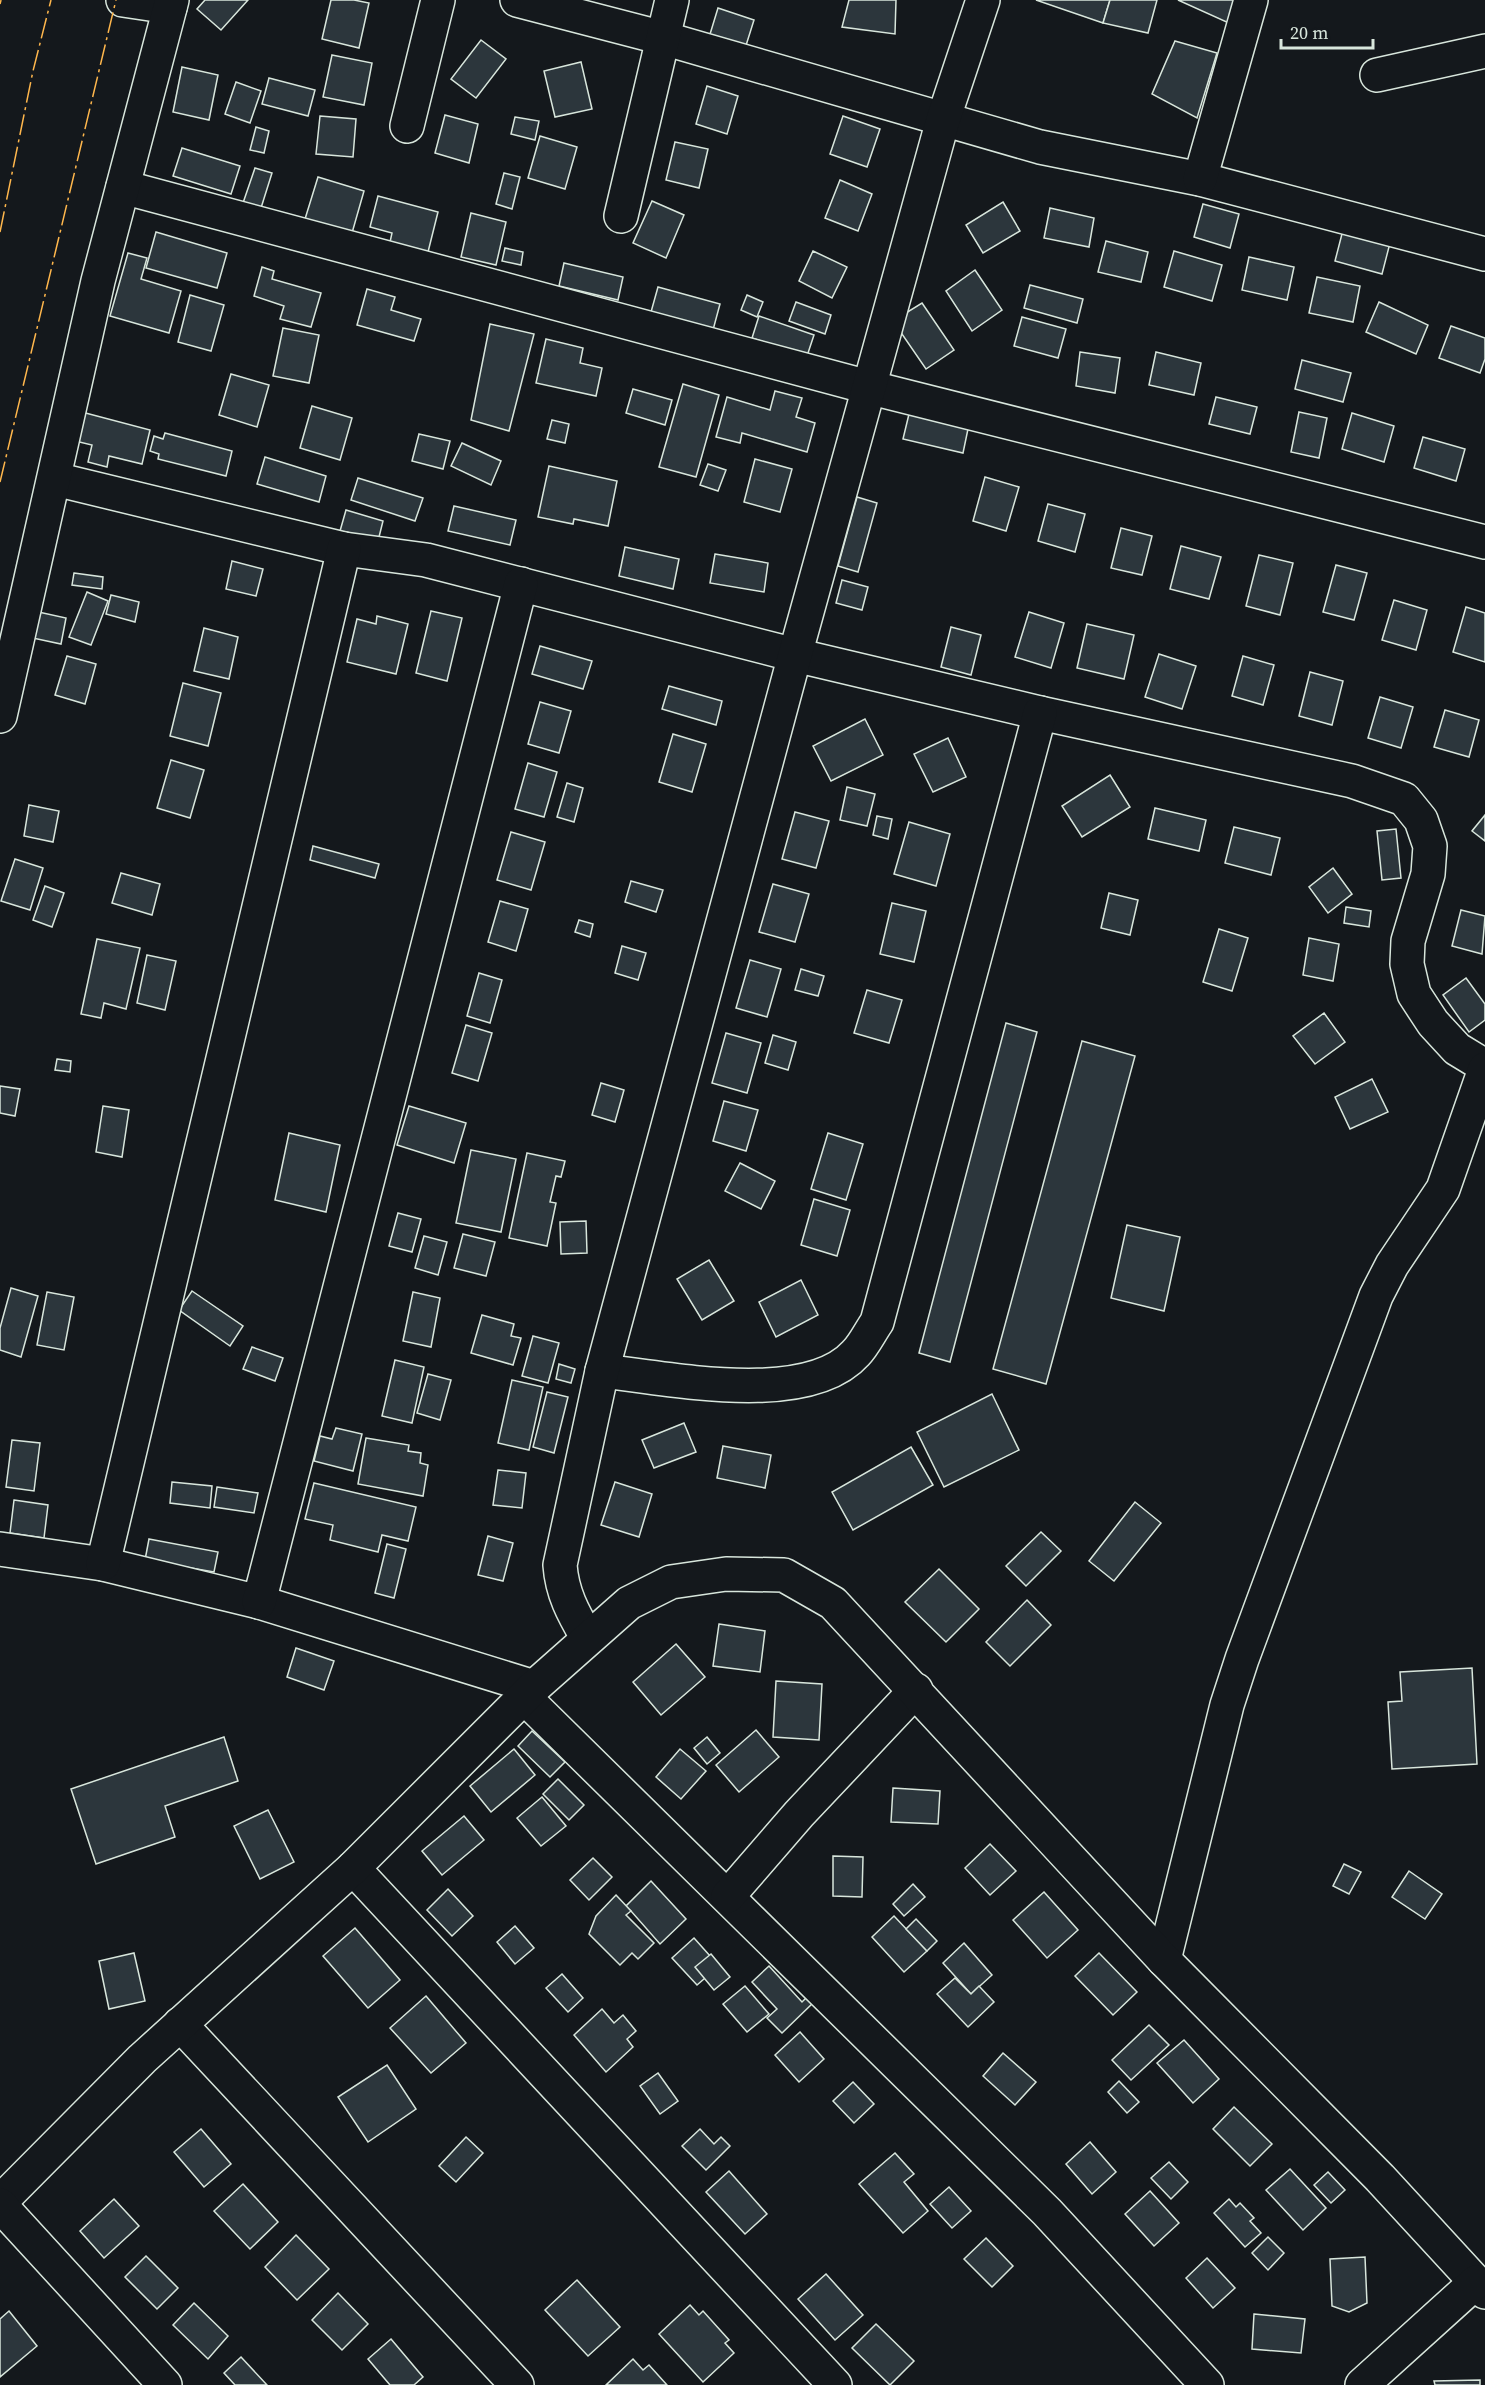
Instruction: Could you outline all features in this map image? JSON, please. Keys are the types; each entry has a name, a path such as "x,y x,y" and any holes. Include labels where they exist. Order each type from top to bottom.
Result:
{"street":[{"path":"0,716 98,280 171,3 123,0"},
{"path":"407,126 438,0"},
{"path":"517,0 663,38 1040,147 1200,179 1485,254"},
{"path":"621,216 672,0"},
{"path":"587,1637 567,1603 561,1584 560,1565 602,1371 868,387 943,120 983,0"},
{"path":"1200,179 1251,0"},
{"path":"1377,75 1485,51"},
{"path":"123,187 868,387 1485,542"},
{"path":"55,479 344,549 426,560 795,655 1040,713 1352,781 1404,799 1421,820 1431,846 1428,874 1408,941 1407,964 1414,994 1433,1023 1457,1049 1485,1067 1443,1189 1392,1265 1376,1296 1246,1648 1227,1705 1164,1960"},
{"path":"103,1564 344,549"},
{"path":"259,1602 521,584"},
{"path":"602,1371 743,1387 788,1384 822,1376 856,1354 877,1323 1040,713"},
{"path":"0,1549 103,1564 259,1602 529,1693 728,1896 1047,2212 1207,2385"},
{"path":"165,2385 0,2203 180,2024 353,1868 587,1637 628,1603 671,1582 726,1574 784,1575 833,1603 1164,1960 1303,2097 1481,2287 1362,2385"},
{"path":"728,1896 800,1814 916,1690"},
{"path":"353,1868 835,2385"},
{"path":"180,2024 517,2385"}],"building":[{"path":"205,0 248,0 221,30 197,9"},
{"path":"331,0 354,0 369,3 359,48 322,39"},
{"path":"849,0 896,0 895,34 842,27"},
{"path":"1036,0 1110,0 1103,23"},
{"path":"1110,0 1157,0 1148,33 1103,23"},
{"path":"1178,0 1238,0 1231,24"},
{"path":"718,8 754,20 743,55 707,44"},
{"path":"481,40 506,59 476,98 451,79"},
{"path":"1175,41 1217,53 1197,118 1152,94"},
{"path":"332,55 372,63 364,105 323,97"},
{"path":"581,62 592,109 555,117 544,71"},
{"path":"182,67 218,75 209,120 173,112"},
{"path":"269,78 315,90 308,116 262,104"},
{"path":"236,82 261,91 250,123 225,114"},
{"path":"707,86 738,96 727,134 696,124"},
{"path":"445,115 478,124 469,163 435,153"},
{"path":"320,116 356,119 353,157 316,154"},
{"path":"843,116 880,129 867,167 830,154"},
{"path":"515,117 539,121 535,140 511,134"},
{"path":"256,127 269,131 264,153 250,150"},
{"path":"540,136 577,147 565,189 528,178"},
{"path":"675,142 708,149 699,188 666,180"},
{"path":"182,148 240,166 231,194 173,176"},
{"path":"255,168 272,173 261,208 243,203"},
{"path":"504,173 520,177 512,209 496,204"},
{"path":"318,177 364,191 352,233 305,219"},
{"path":"840,180 872,194 858,231 825,218"},
{"path":"378,196 438,212 428,252 390,242 392,233 370,227"},
{"path":"652,201 684,215 666,258 633,243"},
{"path":"1003,202 1020,231 983,253 966,225"},
{"path":"1203,204 1239,214 1230,248 1194,237"},
{"path":"1050,208 1094,218 1089,247 1044,238"},
{"path":"471,213 506,222 496,265 461,257"},
{"path":"1343,230 1390,243 1382,274 1335,261"},
{"path":"156,232 227,253 217,288 146,268"},
{"path":"1106,241 1148,252 1141,282 1098,272"},
{"path":"505,248 523,252 521,265 502,261"},
{"path":"813,251 847,267 832,298 799,281"},
{"path":"1174,251 1222,265 1212,301 1164,287"},
{"path":"128,253 147,258 141,279 181,291 169,333 110,316"},
{"path":"1249,257 1294,267 1287,300 1242,290"},
{"path":"564,263 623,277 618,300 559,286"},
{"path":"262,267 274,271 272,279 321,293 311,327 280,319 284,306 254,296"},
{"path":"975,270 1002,310 972,331 946,291"},
{"path":"1317,277 1360,286 1353,322 1309,313"},
{"path":"1030,285 1083,299 1077,323 1024,308"},
{"path":"658,287 720,304 713,330 651,312"},
{"path":"367,289 395,297 391,310 421,319 414,341 357,325"},
{"path":"190,295 224,305 211,351 178,342"},
{"path":"747,295 763,302 757,317 741,310"},
{"path":"796,302 831,315 825,334 789,321"},
{"path":"1379,302 1428,325 1416,354 1366,332"},
{"path":"922,303 954,350 926,369 893,321"},
{"path":"759,316 814,335 807,356 752,338"},
{"path":"1022,317 1066,329 1058,358 1014,346"},
{"path":"490,324 534,334 509,431 471,420"},
{"path":"1451,326 1485,338 1485,359 1480,373 1439,358"},
{"path":"283,328 319,335 309,383 273,376"},
{"path":"546,339 583,348 580,363 602,368 596,396 536,383"},
{"path":"1080,352 1120,358 1115,393 1076,386"},
{"path":"1156,352 1201,363 1194,395 1149,385"},
{"path":"1302,360 1351,373 1343,402 1295,389"},
{"path":"231,374 269,385 257,427 219,415"},
{"path":"683,384 719,395 696,477 659,467"},
{"path":"633,389 672,400 665,425 626,413"},
{"path":"775,391 802,398 796,417 815,423 807,452 742,433 740,443 716,437 727,397 770,410"},
{"path":"1216,397 1257,407 1250,434 1209,424"},
{"path":"312,406 352,418 340,460 300,448"},
{"path":"78,411 150,430 142,464 109,456 107,467 88,462 92,445 71,440"},
{"path":"1299,412 1327,418 1319,458 1291,452"},
{"path":"1352,413 1394,426 1384,462 1342,449"},
{"path":"909,414 968,429 963,453 903,439"},
{"path":"552,420 569,424 565,443 547,439"},
{"path":"165,433 232,451 226,476 158,459 159,454 150,451 154,436 163,439"},
{"path":"419,434 450,441 443,469 412,461"},
{"path":"1423,437 1465,449 1456,481 1414,468"},
{"path":"462,443 501,461 491,485 451,466"},
{"path":"265,457 326,476 319,502 257,484"},
{"path":"755,459 792,469 780,512 744,502"},
{"path":"708,464 726,470 718,491 700,485"},
{"path":"549,466 617,481 608,526 574,519 573,524 538,517"},
{"path":"985,477 1019,487 1006,531 973,521"},
{"path":"358,478 423,498 415,521 351,500"},
{"path":"857,497 877,503 858,572 838,566"},
{"path":"1048,504 1085,514 1075,552 1038,541"},
{"path":"454,506 516,520 510,545 448,531"},
{"path":"346,510 383,521 376,549 338,538"},
{"path":"1121,528 1152,536 1142,575 1111,568"},
{"path":"1181,546 1221,557 1209,599 1170,589"},
{"path":"625,547 679,559 673,589 619,576"},
{"path":"715,554 768,563 764,592 710,583"},
{"path":"1259,555 1293,563 1280,615 1246,606"},
{"path":"232,561 263,569 256,596 226,589"},
{"path":"1336,565 1367,573 1354,620 1323,612"},
{"path":"74,573 103,577 102,589 72,585"},
{"path":"842,580 868,587 862,610 836,603"},
{"path":"87,592 108,601 91,645 69,637"},
{"path":"111,595 139,602 135,622 106,614"},
{"path":"1394,600 1427,610 1416,650 1382,640"},
{"path":"1466,607 1485,613 1485,662 1453,652"},
{"path":"34,611 66,618 61,644 28,637"},
{"path":"431,611 462,618 447,681 416,673"},
{"path":"1029,612 1064,623 1051,668 1015,657"},
{"path":"377,616 408,624 396,674 347,662 357,619 376,624"},
{"path":"1087,624 1134,635 1124,679 1077,668"},
{"path":"951,627 981,635 971,675 941,667"},
{"path":"204,628 238,637 229,679 194,671"},
{"path":"540,646 592,661 583,689 532,674"},
{"path":"1159,654 1196,666 1182,709 1145,697"},
{"path":"67,656 96,664 85,704 55,695"},
{"path":"1243,656 1274,665 1263,705 1232,696"},
{"path":"1310,672 1343,681 1332,725 1299,716"},
{"path":"183,683 221,693 208,746 170,736"},
{"path":"669,686 722,701 716,725 662,709"},
{"path":"1380,697 1413,707 1401,748 1368,738"},
{"path":"540,702 571,711 559,753 528,744"},
{"path":"1445,710 1479,720 1469,757 1434,747"},
{"path":"865,719 883,755 831,781 813,746"},
{"path":"673,734 706,744 692,792 659,782"},
{"path":"948,738 966,777 933,792 914,754"},
{"path":"171,760 204,770 190,818 157,808"},
{"path":"528,763 557,772 544,817 515,809"},
{"path":"1110,775 1130,807 1082,837 1062,806"},
{"path":"567,783 583,788 574,822 557,817"},
{"path":"847,787 875,794 867,826 840,820"},
{"path":"29,805 59,811 53,842 24,836"},
{"path":"1155,808 1206,820 1199,851 1148,839"},
{"path":"795,812 829,821 816,868 782,859"},
{"path":"1485,815 1485,841 1472,831"},
{"path":"877,816 892,819 888,839 873,835"},
{"path":"909,822 950,834 936,886 894,874"},
{"path":"1234,827 1280,838 1271,875 1225,863"},
{"path":"1396,829 1401,878 1382,880 1377,831"},
{"path":"511,832 545,842 531,890 497,880"},
{"path":"313,846 379,864 375,878 310,860"},
{"path":"15,859 43,868 30,910 1,901"},
{"path":"1333,868 1352,894 1328,913 1309,887"},
{"path":"121,873 160,884 152,915 112,903"},
{"path":"631,881 663,890 656,912 625,902"},
{"path":"773,884 809,894 795,942 759,932"},
{"path":"45,886 64,893 52,927 33,920"},
{"path":"1109,893 1138,900 1130,935 1101,928"},
{"path":"500,901 528,909 516,951 488,942"},
{"path":"892,903 926,911 914,962 880,954"},
{"path":"1346,907 1371,911 1369,927 1344,923"},
{"path":"1461,910 1485,916 1482,954 1452,946"},
{"path":"579,920 593,924 590,937 575,932"},
{"path":"1219,929 1248,938 1232,991 1203,982"},
{"path":"1309,938 1339,944 1333,981 1303,975"},
{"path":"97,939 140,948 126,1009 104,1003 101,1018 81,1014"},
{"path":"622,946 646,953 638,980 615,973"},
{"path":"147,955 176,961 165,1010 137,1003"},
{"path":"750,960 781,969 767,1017 736,1008"},
{"path":"801,969 824,976 818,996 795,990"},
{"path":"479,973 502,980 490,1023 467,1016"},
{"path":"1466,978 1485,1004 1485,1020 1469,1032 1443,995"},
{"path":"867,990 902,1000 889,1043 854,1033"},
{"path":"1324,1013 1345,1042 1315,1064 1293,1036"},
{"path":"1006,1023 1037,1032 950,1362 919,1353"},
{"path":"466,1025 492,1033 478,1081 452,1073"},
{"path":"726,1033 761,1043 747,1093 712,1083"},
{"path":"773,1035 796,1042 788,1070 765,1063"},
{"path":"1082,1041 1135,1056 1046,1384 993,1369"},
{"path":"57,1059 71,1061 70,1072 55,1070"},
{"path":"1372,1079 1388,1112 1350,1129 1335,1097"},
{"path":"601,1083 624,1090 615,1122 592,1115"},
{"path":"0,1086 20,1089 15,1116 0,1113"},
{"path":"724,1101 758,1110 746,1151 713,1141"},
{"path":"103,1106 129,1110 122,1157 96,1152"},
{"path":"409,1106 466,1123 454,1163 397,1145"},
{"path":"289,1133 340,1145 326,1212 275,1200"},
{"path":"828,1133 863,1144 846,1200 811,1189"},
{"path":"471,1150 516,1159 501,1232 456,1223"},
{"path":"527,1153 565,1161 561,1177 556,1176 550,1202 556,1203 547,1246 509,1238"},
{"path":"740,1163 775,1181 761,1209 725,1191"},
{"path":"814,1199 850,1210 837,1256 801,1245"},
{"path":"398,1213 421,1219 412,1252 389,1246"},
{"path":"586,1221 587,1253 561,1254 560,1222"},
{"path":"1127,1225 1180,1237 1164,1311 1111,1298"},
{"path":"463,1234 495,1242 486,1276 454,1268"},
{"path":"424,1236 447,1242 438,1275 415,1268"},
{"path":"709,1260 734,1301 702,1320 677,1279"},
{"path":"801,1280 818,1315 776,1337 759,1302"},
{"path":"11,1288 38,1296 21,1357 0,1350 0,1328"},
{"path":"192,1291 243,1326 230,1346 179,1310"},
{"path":"47,1292 74,1297 64,1350 37,1345"},
{"path":"413,1292 440,1298 431,1347 403,1341"},
{"path":"482,1315 514,1324 511,1336 521,1338 513,1365 471,1353"},
{"path":"533,1336 559,1343 548,1383 522,1376"},
{"path":"252,1347 283,1358 275,1381 243,1369"},
{"path":"395,1360 424,1367 412,1423 382,1416"},
{"path":"559,1364 575,1369 571,1383 556,1379"},
{"path":"428,1374 451,1380 440,1420 417,1413"},
{"path":"512,1380 543,1387 529,1450 498,1443"},
{"path":"547,1392 568,1397 554,1453 533,1447"},
{"path":"992,1394 1019,1450 944,1487 917,1432"},
{"path":"684,1423 696,1452 654,1468 642,1440"},
{"path":"336,1428 362,1434 353,1471 314,1461 320,1436 332,1439"},
{"path":"366,1438 409,1445 408,1451 421,1453 420,1463 428,1465 423,1496 358,1484"},
{"path":"12,1440 40,1443 34,1491 6,1487"},
{"path":"723,1446 771,1455 765,1488 717,1478"},
{"path":"911,1447 933,1485 853,1530 832,1492"},
{"path":"498,1470 526,1473 522,1508 493,1505"},
{"path":"172,1482 212,1486 210,1508 170,1503"},
{"path":"615,1482 652,1494 639,1537 601,1525"},
{"path":"314,1483 416,1507 408,1541 382,1535 378,1552 330,1540 333,1525 305,1519"},
{"path":"217,1487 258,1493 254,1513 214,1507"},
{"path":"14,1500 48,1505 44,1538 10,1533"},
{"path":"1135,1502 1161,1523 1114,1581 1089,1561"},
{"path":"1041,1532 1061,1551 1026,1586 1006,1566"},
{"path":"488,1536 513,1543 503,1581 478,1575"},
{"path":"149,1539 218,1552 214,1572 145,1560"},
{"path":"387,1544 406,1549 394,1598 375,1593"},
{"path":"939,1569 979,1609 946,1642 905,1602"},
{"path":"1027,1600 1051,1625 1010,1666 986,1642"},
{"path":"719,1624 765,1631 760,1672 713,1666"},
{"path":"676,1644 705,1677 661,1715 633,1682"},
{"path":"296,1648 334,1661 324,1690 287,1677"},
{"path":"1472,1668 1477,1764 1392,1769 1388,1702 1402,1701 1400,1672"},
{"path":"776,1681 822,1684 819,1740 773,1737"},
{"path":"756,1730 779,1757 739,1792 716,1765"},
{"path":"532,1731 565,1762 550,1777 518,1746"},
{"path":"224,1737 238,1781 165,1806 175,1837 96,1864 71,1789"},
{"path":"707,1737 720,1753 707,1764 694,1748"},
{"path":"514,1749 535,1775 491,1812 470,1786"},
{"path":"680,1749 706,1771 681,1799 656,1777"},
{"path":"558,1779 584,1805 569,1820 543,1794"},
{"path":"893,1788 940,1791 938,1824 891,1822"},
{"path":"542,1797 566,1826 541,1846 517,1818"},
{"path":"268,1810 294,1862 260,1879 234,1826"},
{"path":"464,1816 484,1840 442,1875 422,1851"},
{"path":"990,1844 1016,1871 990,1895 965,1868"},
{"path":"833,1856 863,1857 862,1897 833,1896"},
{"path":"593,1858 612,1877 589,1900 570,1880"},
{"path":"1344,1864 1361,1872 1349,1894 1333,1886"},
{"path":"1409,1871 1442,1894 1425,1919 1392,1897"},
{"path":"651,1881 686,1919 660,1944 625,1907"},
{"path":"913,1884 925,1897 904,1916 893,1904"},
{"path":"448,1889 473,1916 452,1936 427,1910"},
{"path":"1044,1892 1078,1930 1047,1958 1013,1920"},
{"path":"616,1895 631,1911 626,1915 654,1943 638,1959 632,1953 620,1965 589,1934 596,1916"},
{"path":"894,1916 927,1951 904,1972 872,1937"},
{"path":"916,1919 937,1941 927,1951 906,1929"},
{"path":"515,1926 534,1948 515,1964 497,1942"},
{"path":"355,1928 400,1980 368,2008 323,1956"},
{"path":"694,1938 719,1966 697,1985 672,1958"},
{"path":"964,1943 992,1975 971,1994 943,1963"},
{"path":"134,1953 145,2001 109,2009 99,1961"},
{"path":"1099,1953 1137,1992 1113,2015 1075,1976"},
{"path":"711,1954 730,1977 714,1990 695,1967"},
{"path":"769,1966 802,2002 808,1996 814,2002 782,2033 767,2018 777,2009 752,1982"},
{"path":"562,1974 583,1998 568,2012 546,1988"},
{"path":"955,1978 971,1994 979,1986 994,2002 968,2027 937,1994"},
{"path":"745,1986 769,2014 747,2032 723,2004"},
{"path":"426,1996 466,2043 431,2073 390,2028"},
{"path":"602,2009 614,2023 623,2015 636,2031 627,2039 633,2047 606,2072 574,2035"},
{"path":"1149,2025 1169,2045 1131,2080 1112,2060"},
{"path":"800,2032 824,2059 799,2082 775,2055"},
{"path":"1184,2040 1219,2079 1193,2103 1157,2063"},
{"path":"1003,2053 1036,2082 1015,2105 983,2076"},
{"path":"387,2065 416,2109 368,2142 338,2097"},
{"path":"658,2073 678,2101 660,2114 640,2086"},
{"path":"1119,2081 1139,2102 1127,2113 1108,2092"},
{"path":"853,2082 874,2104 854,2123 833,2101"},
{"path":"1234,2107 1272,2144 1250,2166 1213,2129"},
{"path":"201,2129 231,2164 204,2187 174,2152"},
{"path":"700,2129 714,2144 721,2137 730,2146 706,2170 682,2146"},
{"path":"466,2137 483,2153 456,2182 439,2166"},
{"path":"1090,2142 1116,2172 1092,2194 1066,2164"},
{"path":"895,2153 914,2174 904,2182 928,2211 903,2233 859,2184"},
{"path":"1169,2162 1188,2182 1171,2199 1151,2178"},
{"path":"1290,2169 1326,2208 1303,2230 1266,2190"},
{"path":"729,2171 767,2214 745,2234 706,2192"},
{"path":"1328,2172 1345,2190 1331,2203 1314,2185"},
{"path":"243,2184 278,2222 250,2249 214,2211"},
{"path":"949,2187 971,2211 952,2228 930,2204"},
{"path":"1150,2191 1179,2223 1154,2246 1125,2214"},
{"path":"114,2199 139,2226 104,2258 80,2231"},
{"path":"1229,2199 1236,2207 1240,2203 1254,2218 1250,2221 1261,2233 1245,2247 1214,2213"},
{"path":"296,2235 329,2269 297,2300 265,2267"},
{"path":"1268,2237 1284,2253 1268,2270 1252,2253"},
{"path":"986,2238 1013,2266 992,2287 964,2259"},
{"path":"146,2256 178,2288 157,2309 125,2277"},
{"path":"1365,2257 1367,2303 1349,2312 1332,2306 1330,2259"},
{"path":"1207,2258 1235,2288 1213,2308 1186,2278"},
{"path":"826,2274 863,2315 835,2340 798,2299"},
{"path":"577,2280 620,2327 588,2356 545,2310"},
{"path":"338,2293 368,2324 342,2350 312,2320"},
{"path":"194,2303 228,2336 208,2359 173,2325"},
{"path":"690,2305 699,2315 703,2311 729,2340 725,2343 734,2353 703,2382 659,2334"},
{"path":"9,2311 37,2346 0,2377 0,2319"},
{"path":"1254,2314 1305,2319 1301,2353 1252,2349"},
{"path":"876,2324 914,2361 890,2385 852,2348"},
{"path":"391,2339 423,2377 414,2385 390,2385 368,2359"},
{"path":"241,2357 267,2385 235,2385 224,2373"},
{"path":"633,2359 643,2370 649,2365 667,2385 606,2385"},
{"path":"1480,2380 1480,2385 1435,2385 1434,2381"}],"power":[{"path":"0,4 1,0"},
{"path":"0,232 33,71 51,0"},
{"path":"0,482 116,0"}]}
